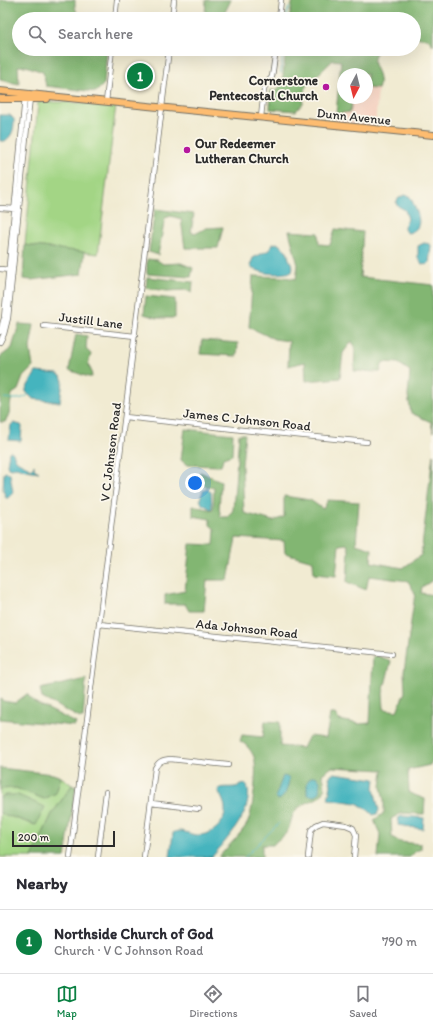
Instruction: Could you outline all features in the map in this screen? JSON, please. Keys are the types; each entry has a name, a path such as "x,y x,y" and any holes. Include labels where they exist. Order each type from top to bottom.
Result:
{"main road":[{"name":"Dunn Avenue","path":"0,91 28,96 106,102 433,135"},
{"name":"Dunn Avenue","path":"0,99 28,96"}],"street":[{"path":"116,12 117,0"},
{"path":"173,12 174,0"},
{"path":"280,12 281,0"},
{"path":"106,102 111,56"},
{"name":"V C Johnson Road","path":"70,857 168,56"},
{"path":"261,117 264,90 266,84 272,77 275,56"},
{"path":"0,342 8,318 11,270 28,96"},
{"path":"0,208 17,209"},
{"path":"0,269 11,270"},
{"path":"0,332 4,318 11,270"},
{"name":"Justill Lane","path":"44,326 135,336"},
{"name":"James C Johnson Road","path":"125,417 367,442"},
{"name":"Ada Johnson Road","path":"99,624 392,654"},
{"path":"144,857 155,768 158,763 163,760 170,759 228,765"},
{"path":"98,857 106,792"},
{"path":"151,803 199,809"},
{"path":"308,857 311,830 316,825 323,822 346,825 353,828 356,835 354,857"}],"shaded area":[{"path":"373,89 378,89 375,127 335,122 336,114 350,112 352,104 373,104"}],"green space":[{"path":"0,0 75,0 77,12 12,12 12,56 106,56 104,84 96,92 46,86 43,72 26,66 18,66 19,84 0,80"},
{"path":"206,0 231,0 225,12 205,12"},
{"path":"293,0 433,0 433,45 428,39 421,38 421,12 290,12"},
{"path":"285,56 375,56 374,66 379,81 378,89 373,89 373,68 340,68 341,61 333,60 306,86 303,103 296,111 270,109 271,90 276,91 282,84"},
{"path":"39,102 116,105 98,254 25,245"},
{"path":"337,103 352,104 350,112 336,114"},
{"path":"155,209 194,214 191,232 197,233 206,228 223,227 218,248 185,248 181,219 171,216 165,218 158,255 149,252"},
{"path":"335,229 363,232 360,277 433,285 433,432 431,422 411,413 408,396 410,371 398,363 383,362 380,372 354,371 355,347 352,341 343,353 340,378 306,381 305,362 288,366 289,341 274,339 249,327 253,276 296,279 298,265 289,231 318,233 319,244 330,245"},
{"path":"25,245 85,252 82,274 31,280 23,279"},
{"path":"147,259 157,260 163,264 181,263 193,268 191,277 147,274"},
{"path":"147,277 193,282 192,293 186,290 167,291 146,288"},
{"path":"146,296 175,299 175,318 157,318 144,314"},
{"path":"19,324 34,325 30,348 33,367 23,377 18,390 12,394 9,414 5,422 0,422 0,357 12,348"},
{"path":"76,334 87,336 86,349 91,354 88,365 91,370 92,377 69,370"},
{"path":"202,340 238,343 237,356 200,354"},
{"path":"185,429 233,434 232,455 223,458 221,466 187,465 181,460"},
{"path":"239,434 245,434 242,465 244,513 273,521 284,517 284,496 310,500 323,509 328,500 359,502 356,544 372,549 371,562 403,568 421,555 433,454 433,580 422,587 421,593 433,595 433,759 430,765 408,770 409,793 425,799 424,814 401,813 391,819 392,837 400,842 421,844 421,849 416,851 410,857 378,857 380,834 374,820 384,813 384,800 381,787 383,770 332,767 322,774 324,789 322,794 297,809 293,814 287,832 284,836 273,845 262,845 262,857 219,857 247,824 253,801 255,780 254,757 245,744 240,741 242,735 263,737 265,721 280,722 280,746 303,748 309,736 326,738 330,714 335,714 339,720 360,724 370,723 373,656 378,656 391,661 383,693 384,709 397,711 405,692 404,672 415,593 408,581 369,576 366,590 347,582 349,550 347,544 339,545 336,576 314,574 313,561 285,553 284,541 236,538 228,580 207,580 204,611 189,611 185,604 165,604 165,595 185,591 190,544 214,545 215,529 210,525 210,519 193,516 193,506 213,510 214,488 197,484 200,472 221,481 219,509 221,517 228,517 233,510"},
{"path":"86,679 83,718 80,718 42,698 40,689"},
{"path":"27,694 34,702 76,723 75,726 0,719 0,698 3,701 15,703"},
{"path":"0,768 53,774 61,777 56,793 44,799 16,788 0,789"},
{"path":"61,777 72,785 52,814 32,857 0,857 0,813 35,825 5,795 0,798 0,789 16,788 44,799 56,793"},
{"path":"72,785 76,787 65,857 32,857 52,814"},
{"path":"5,795 18,795 45,807 36,825 0,813 0,798"}],"water":[{"path":"0,115 10,115 14,119 12,132 5,141 0,141"},
{"path":"404,195 411,198 419,223 414,231 408,233 404,228 408,219 405,210 396,203 398,199"},
{"path":"277,243 287,251 293,267 292,272 270,274 250,266 253,258 269,250 273,244"},
{"path":"424,243 430,244 431,246 429,263 427,265 422,264 418,258 418,246"},
{"path":"36,372 58,374 61,376 63,381 60,402 33,399 26,392 26,389"},
{"path":"13,423 22,426 21,441 9,440 11,425"},
{"path":"11,451 16,460 24,465 32,469 34,465 34,469 39,472 16,467 11,469 8,468 9,452"},
{"path":"6,472 10,474 13,492 8,498 6,498 3,490 4,473"},
{"path":"207,489 211,492 211,509 202,504 200,499 203,491"},
{"path":"334,773 375,779 374,788 379,810 377,814 373,815 357,803 328,799 331,785 329,777"},
{"path":"283,776 289,779 289,782 285,794 279,800 275,798"},
{"path":"316,776 320,781 319,793 316,796 307,795 307,782 311,777"},
{"path":"243,784 247,785 248,795 247,804 243,814 232,833 212,857 170,857 173,833 181,831 202,835 212,831 220,824 225,814 224,804 218,789 224,787 236,787"},
{"path":"399,817 424,818 423,829 398,825"}],"waterway":[{"path":"288,12 289,7"},
{"path":"281,73 282,56"},
{"path":"4,398 19,399 28,395"},
{"path":"245,857 279,823"}],"place":[{"name":"Northside Church of God","path":"140,76"},
{"name":"Cornerstone Pentecostal Church","path":"326,87"},
{"name":"Our Redeemer Lutheran Church","path":"187,150"}]}
